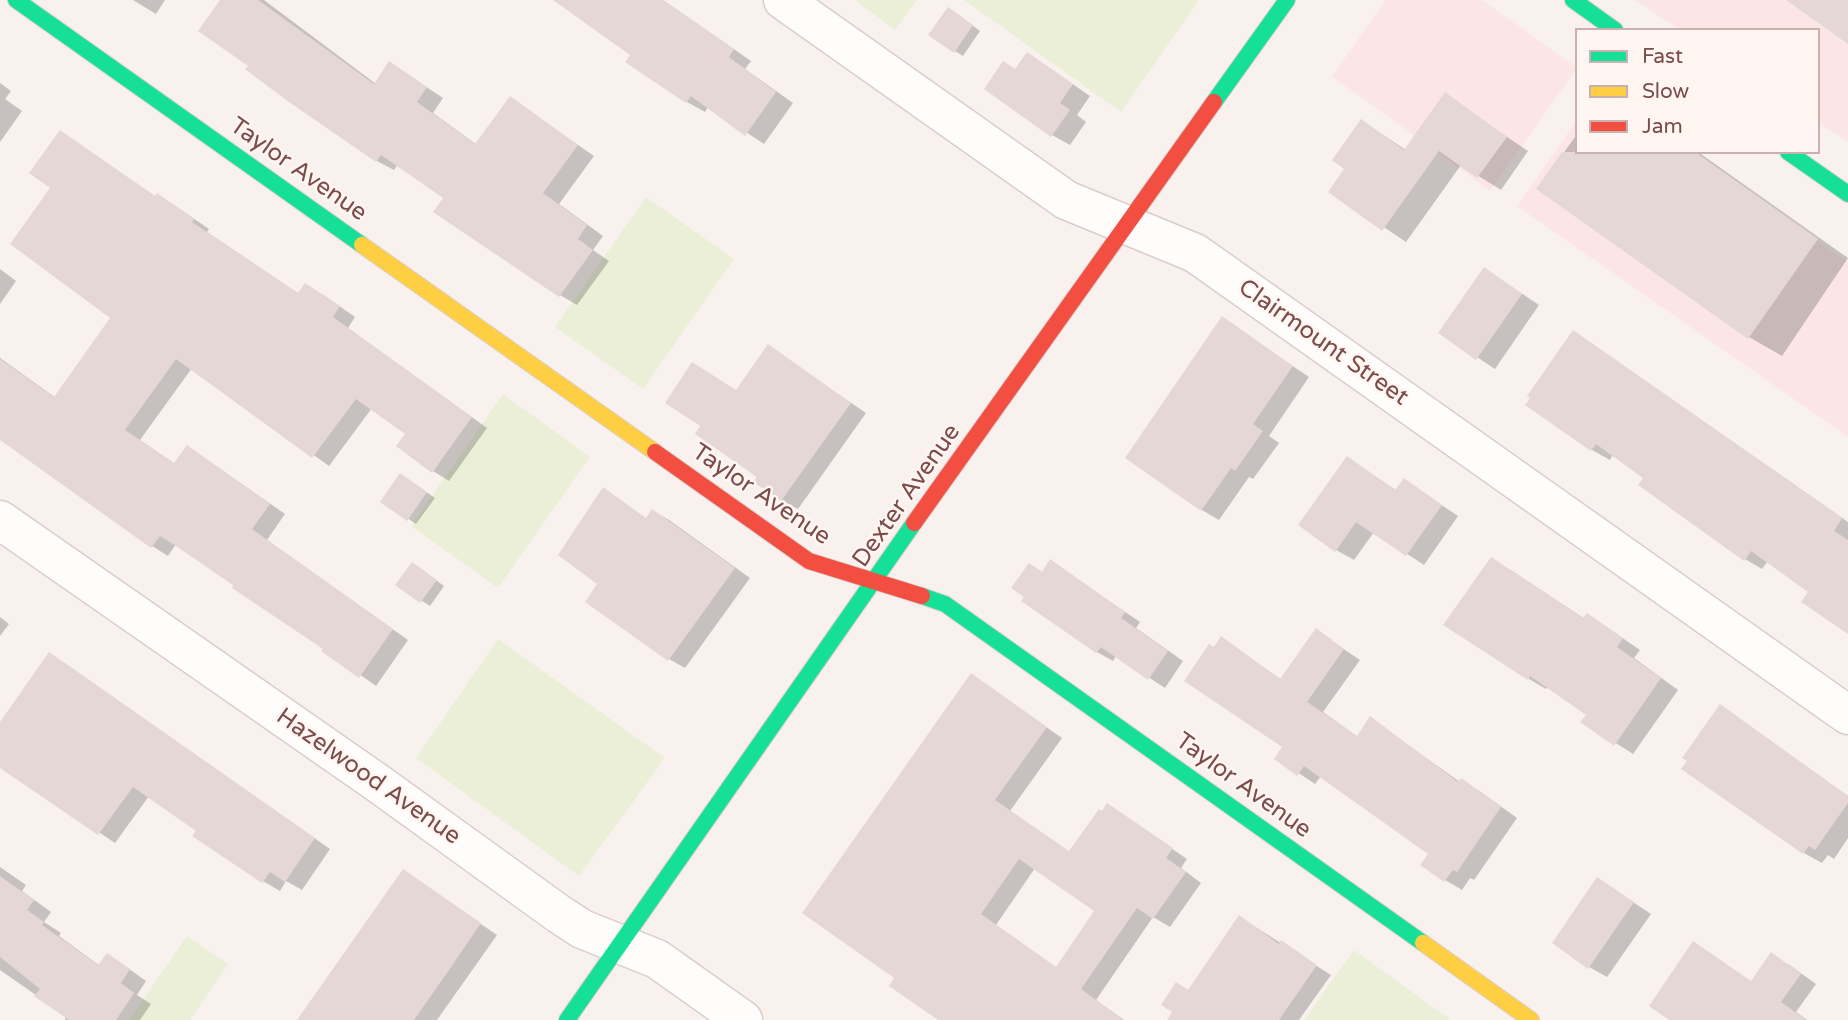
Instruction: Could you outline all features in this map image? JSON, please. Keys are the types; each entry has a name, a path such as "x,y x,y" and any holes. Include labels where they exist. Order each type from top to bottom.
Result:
{"street":[{"name":"Taylor Avenue","path":"16,0 810,561 945,604 1531,1020"},
{"name":"Clairmount Street","path":"782,0 1066,200 1195,253 1848,715"},
{"name":"Dexter Avenue","path":"567,1020 1287,0"},
{"path":"1573,0 1612,28"},
{"path":"1791,154 1848,194"},
{"name":"Hazelwood Avenue","path":"0,520 379,784 559,914 582,929 657,959 743,1020"}],"shaded area":[{"path":"1386,0 1482,0 1575,67 1575,71 1490,191 1332,76"},
{"path":"1635,0 1848,0 1848,142 1820,123 1820,28 1677,28"},
{"path":"1575,123 1575,154 1695,154 1848,262 1848,437 1517,206"}],"green space":[{"path":"855,0 917,0 895,30"},
{"path":"964,0 1199,0 1121,112"},
{"path":"646,197 734,259 643,389 555,327"},
{"path":"503,394 590,457 498,588 411,526"},
{"path":"498,639 665,758 579,876 416,758"},
{"path":"187,936 228,964 190,1020 129,1020"},
{"path":"1354,950 1451,1020 1304,1020"}],"building":[{"path":"220,0 258,0 374,84 389,61 427,87 417,102 475,144 510,96 578,145 543,193 587,225 578,239 593,250 559,297 433,212 443,198 381,155 376,162 289,102 245,69 248,66 198,31"},
{"path":"553,0 663,0 734,49 729,57 776,92 745,136 691,96 686,103 625,62 630,55"},
{"path":"1786,0 1848,0 1848,44"},
{"path":"948,7 973,25 954,53 928,35"},
{"path":"1027,52 1073,84 1060,103 1070,110 1051,137 984,89 1003,61 1015,69"},
{"path":"1445,92 1507,137 1477,178 1439,151 1382,231 1328,192 1344,169 1332,160 1361,119 1404,150"},
{"path":"60,130 155,196 157,193 194,219 192,222 298,293 305,283 340,306 333,317 472,417 432,473 396,446 405,434 356,399 312,458 176,359 125,430 174,463 187,445 270,504 252,529 393,629 359,678 321,651 323,649 232,588 233,585 173,544 160,536 151,548 0,440 0,359 54,397 110,318 10,244 50,188 29,173"},
{"path":"1562,152 1698,154 1818,239 1748,339 1536,189"},
{"path":"1484,267 1522,294 1476,360 1438,333"},
{"path":"1222,316 1293,366 1253,424 1263,431 1235,471 1231,468 1201,511 1125,458"},
{"path":"1573,330 1842,518 1834,531 1848,540 1848,634 1801,602 1808,592 1751,551 1744,561 1638,485 1643,478 1596,444 1591,451 1525,405 1530,398 1527,396"},
{"path":"768,344 851,403 781,501 753,482 757,477 695,434 700,426 665,403 692,362 736,390"},
{"path":"1347,456 1395,490 1404,478 1442,505 1406,556 1356,522 1335,552 1298,525"},
{"path":"400,473 427,492 407,521 380,502"},
{"path":"603,487 646,518 652,509 735,568 668,661 585,602 597,584 558,555"},
{"path":"1491,557 1583,618 1587,613 1623,638 1617,647 1661,678 1614,746 1580,722 1586,715 1530,676 1528,680 1443,625"},
{"path":"1050,559 1125,612 1121,618 1168,651 1148,680 1101,647 1096,653 1021,601 1024,597 1011,588 1029,563 1042,572"},
{"path":"412,562 437,580 420,603 395,585"},
{"path":"1316,628 1344,649 1307,702 1357,736 1370,716 1458,782 1461,778 1501,807 1457,872 1453,870 1444,882 1420,865 1428,854 1304,766 1297,776 1274,759 1282,747 1184,681 1209,644 1214,647 1221,636 1280,679"},
{"path":"49,652 315,838 285,882 270,872 262,883 192,836 196,831 133,787 98,835 0,768 0,722"},
{"path":"971,673 1047,727 995,800 1069,851 1099,809 1102,811 1107,803 1173,848 1166,858 1186,872 1153,919 1137,908 1081,989 1123,1020 938,1020 889,986 894,978 802,913","holes":["1019,859 1094,911 1056,967 981,914"]},
{"path":"1720,704 1848,796 1848,803 1815,850 1809,846 1803,854 1681,769 1687,761 1682,758"},
{"path":"403,869 481,923 414,1020 297,1020"},
{"path":"0,876 34,900 27,910 44,922 42,925 98,965 107,953 130,969 121,983 134,993 116,1020 69,1020 34,996 40,989 0,957"},
{"path":"1597,877 1634,902 1588,969 1552,943"},
{"path":"1239,915 1279,944 1281,940 1317,965 1279,1020 1167,1020 1172,1012 1161,1005 1176,982 1188,990"},
{"path":"1693,941 1751,981 1771,952 1801,974 1781,1002 1806,1020 1669,1020 1649,1006"}],"traffic: fast":[{"path":"16,0 362,245"},
{"path":"1214,102 1287,0"},
{"path":"1573,0 1612,28"},
{"path":"1791,154 1848,194"},
{"path":"567,1020 914,523"},
{"path":"922,596 945,604 1423,943"}],"traffic: slow":[{"path":"362,245 655,452"},
{"path":"1423,943 1531,1020"}],"traffic: jam":[{"path":"914,523 1214,102"},
{"path":"655,452 809,561 922,596"}]}
